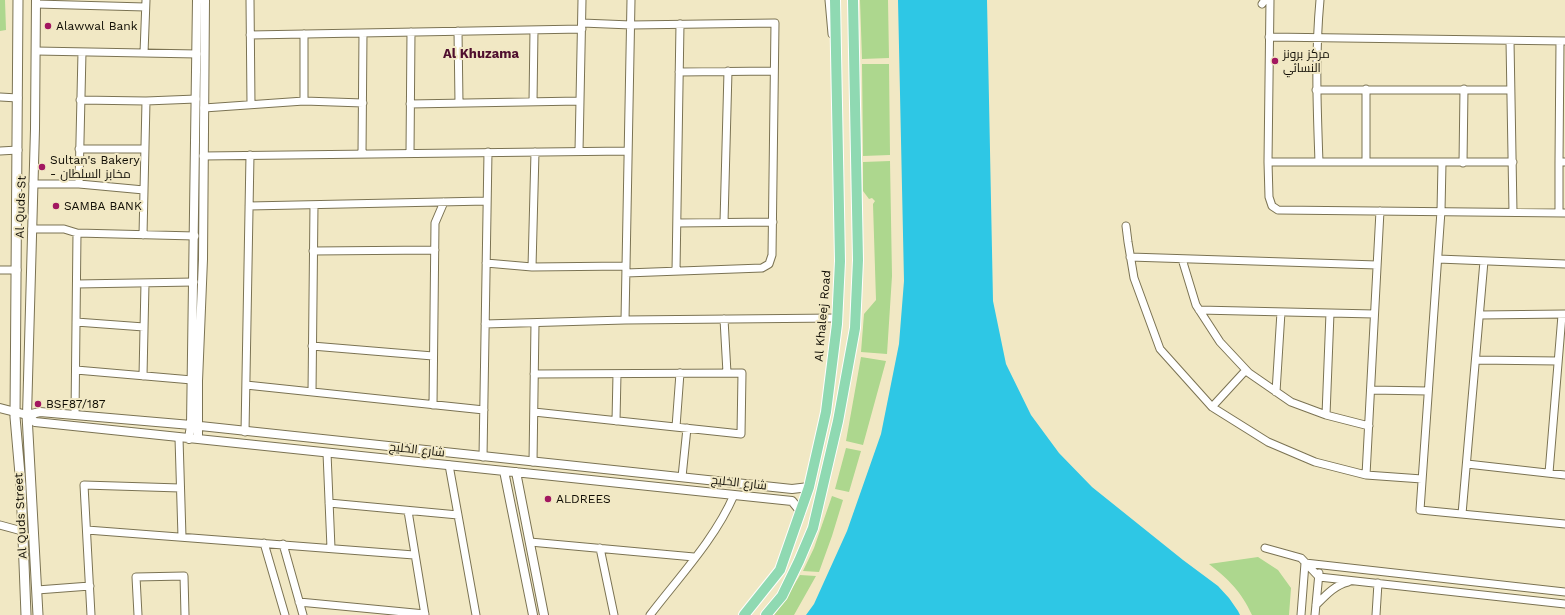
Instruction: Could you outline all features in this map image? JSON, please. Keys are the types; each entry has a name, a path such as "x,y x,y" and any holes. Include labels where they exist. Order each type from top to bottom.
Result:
{"main road":[{"path":"18,0 16,412 26,615"},
{"name":"Al Khaleej Road","path":"744,615 780,570 809,487 826,412 837,318 840,261 836,0"},
{"path":"766,615 782,596 813,528 838,422 854,328 858,260 852,0"},
{"name":"Al Quds Street","path":"27,415 38,615"}],"street":[{"path":"197,0 192,380 195,426 198,438"},
{"path":"189,438 195,426 203,259 205,0"},
{"path":"250,0 251,104"},
{"path":"579,151 582,0"},
{"path":"625,320 631,0"},
{"path":"829,0 830,26 836,53"},
{"path":"1269,37 1563,41 1562,213 1278,210 1272,206 1269,197 1268,162 1269,37 1270,0"},
{"path":"1319,162 1316,90 1317,37 1320,0"},
{"path":"36,2 146,3 144,53"},
{"name":"Al Quds St","path":"27,415 36,2"},
{"path":"250,35 534,30 582,26 775,23 773,222 772,256 769,264 762,268 676,271 532,267 486,263"},
{"path":"676,271 680,24"},
{"path":"533,102 534,30"},
{"path":"458,31 459,103"},
{"path":"410,153 411,32"},
{"path":"362,154 364,33"},
{"path":"304,34 304,101"},
{"path":"1510,41 1510,90 1513,162 1512,212"},
{"path":"36,51 197,54"},
{"path":"78,184 82,52"},
{"path":"724,222 728,71"},
{"path":"679,72 774,71"},
{"path":"1366,89 1366,162"},
{"path":"1463,163 1464,89"},
{"path":"1316,90 1510,90"},
{"path":"0,97 18,98"},
{"path":"80,100 146,101 196,99"},
{"path":"143,235 146,101"},
{"path":"204,108 304,101 363,103"},
{"path":"410,104 580,101"},
{"path":"79,150 145,149"},
{"path":"0,151 18,150"},
{"path":"203,156 628,151"},
{"path":"483,457 488,152"},
{"path":"532,267 535,152"},
{"path":"245,432 250,155"},
{"path":"1268,162 1513,162"},
{"path":"1442,162 1438,259 1420,510 1565,524"},
{"path":"33,184 78,184 144,190"},
{"path":"433,405 435,223 444,202"},
{"path":"249,206 487,202"},
{"path":"312,392 314,205"},
{"path":"1366,475 1380,211"},
{"path":"677,222 773,222"},
{"path":"1126,226 1134,278 1160,349 1212,407 1268,442 1315,462 1366,475 1422,479"},
{"path":"32,230 64,229 77,233 195,236"},
{"path":"76,415 77,233"},
{"path":"313,250 435,250"},
{"path":"1130,257 1377,265"},
{"path":"1182,259 1196,305 1220,342 1246,370 1291,402 1326,415 1369,426"},
{"path":"1438,259 1565,264"},
{"path":"1462,514 1484,261"},
{"path":"0,270 17,270"},
{"path":"77,284 194,282"},
{"path":"143,376 145,283"},
{"path":"1199,310 1374,314"},
{"path":"1276,392 1281,312"},
{"path":"1326,415 1330,313"},
{"path":"1480,315 1563,314 1549,473"},
{"path":"485,324 625,320 837,318"},
{"path":"724,319 727,373"},
{"path":"76,322 144,327"},
{"path":"533,462 535,323"},
{"path":"312,346 433,356"},
{"path":"1476,360 1558,361"},
{"path":"76,370 192,380"},
{"path":"1212,407 1246,370"},
{"path":"534,374 742,373 741,434 534,412"},
{"path":"616,421 617,374"},
{"path":"676,427 680,374"},
{"path":"246,385 484,410"},
{"path":"1371,390 1428,391"},
{"path":"0,408 27,415 40,412 76,415 195,426 792,489 809,487"},
{"name":"شارع الخليج","path":"27,415 35,422 792,500 801,512"},
{"path":"682,478 687,428"},
{"path":"179,438 182,537"},
{"path":"327,453 331,548"},
{"path":"1467,464 1565,475"},
{"path":"449,465 476,615"},
{"path":"504,471 533,615"},
{"path":"516,472 544,615"},
{"path":"91,615 84,485 180,488"},
{"path":"654,614 722,520 734,495"},
{"path":"329,503 458,515"},
{"path":"299,602 425,614 414,556 408,511"},
{"path":"0,525 22,531"},
{"path":"87,530 283,544 414,556"},
{"path":"530,542 694,557"},
{"path":"264,543 285,615"},
{"path":"283,544 303,615"},
{"path":"600,548 614,615"},
{"path":"1265,548 1301,558 1319,577 1565,604"},
{"path":"1306,563 1565,592"},
{"path":"1300,615 1306,563"},
{"path":"1315,615 1320,565"},
{"path":"138,615 136,577 184,576 185,615"},
{"path":"1316,605 1332,589 1341,584 1354,581"},
{"path":"1376,615 1378,584"},
{"path":"37,590 90,586"}],"green space":[{"path":"0,0 5,0 6,30 0,31"},
{"path":"860,0 888,0 889,58 862,59"},
{"path":"862,64 889,64 890,155 863,156"},
{"path":"890,161 892,276 887,354 861,352 864,314 876,300 873,204 875,201 872,198 869,199 863,191 863,162"},
{"path":"861,357 886,361 863,445 846,441"},
{"path":"846,448 861,451 849,492 835,489"},
{"path":"832,496 843,500 819,572 803,571 814,548"},
{"path":"1258,557 1278,570 1291,588 1289,615 1252,615 1234,586 1209,564"},
{"path":"800,575 816,576 794,615 774,615 785,600"}],"water":[{"path":"898,0 987,0 993,301 1006,364 1031,415 1059,453 1092,487 1218,586 1229,598 1240,615 806,615 814,604 847,531 881,434 899,344 904,281"}],"place":[{"name":"Alawwal Bank","path":"48,26"},
{"name":"مركز برونز النسائي","path":"1275,61"},
{"name":"Sultan's Bakery - مخابز السلطان","path":"42,167"},
{"name":"SAMBA BANK","path":"56,206"},
{"name":"BSF87/187","path":"38,404"},
{"name":"ALDREES","path":"548,499"}],"district":[{"name":"Al Khuzama","path":"481,54"}]}
